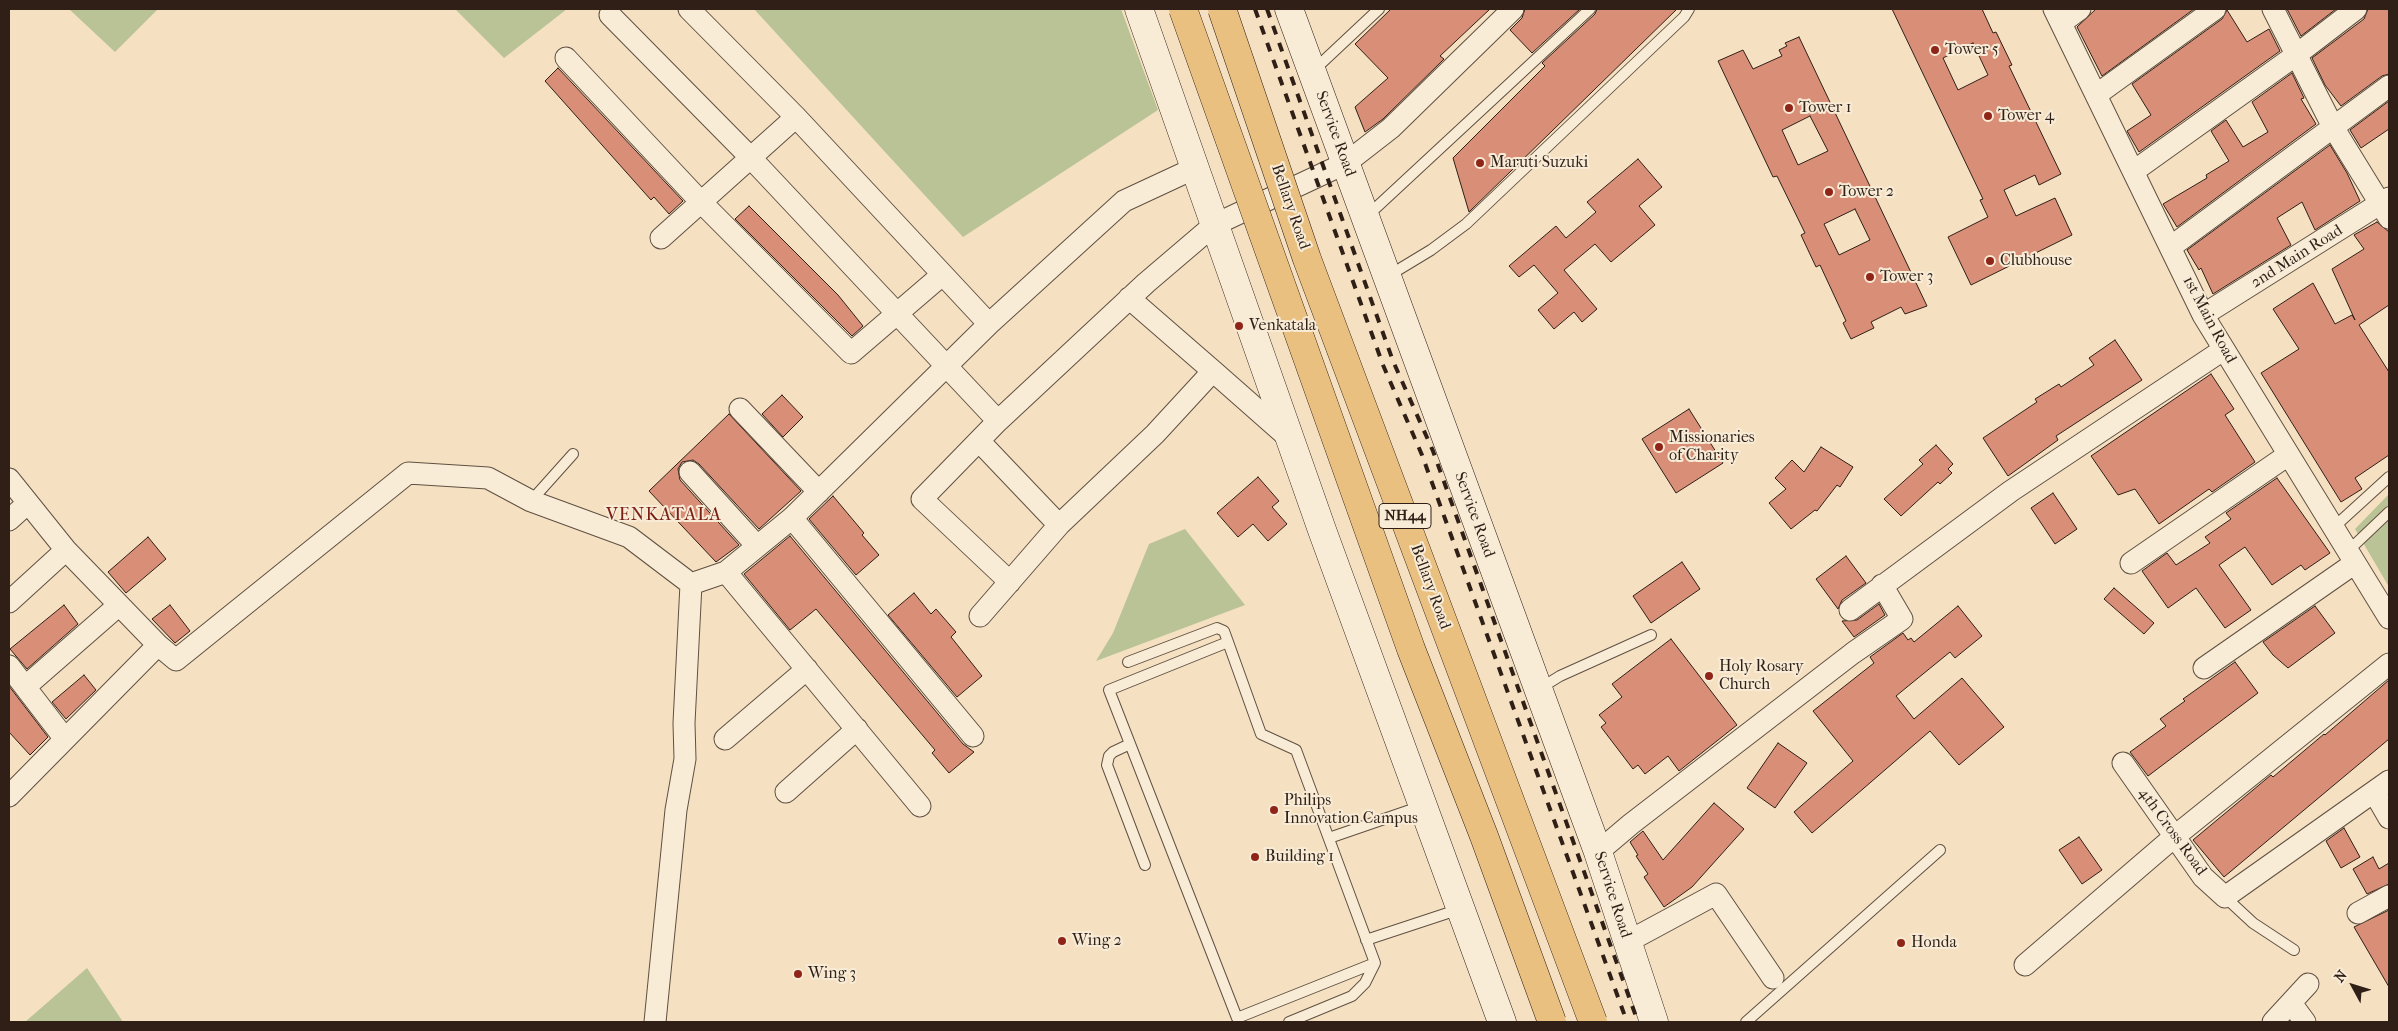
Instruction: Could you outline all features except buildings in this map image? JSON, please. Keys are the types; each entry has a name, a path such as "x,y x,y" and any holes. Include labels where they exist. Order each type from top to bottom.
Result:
{"highway":[{"name":"NH44","path":"1183,9 1411,649 1484,836 1552,1022"},
{"name":"Bellary Road","path":"1222,9 1307,259 1592,1022"}],"main road":[{"path":"1139,9 1289,438 1502,1022"},
{"name":"Service Road","path":"1289,9 1598,852 1654,1022"}],"street":[{"path":"689,9 796,117 989,324"},
{"path":"1010,582 922,499 998,422 1129,298 1214,225 1346,163 1391,128 1512,9"},
{"path":"2058,16 2080,9"},
{"path":"2096,95 2215,9"},
{"path":"2273,9 2333,128 2386,207"},
{"path":"2134,171 2296,55 2356,9"},
{"path":"610,15 750,157 998,422"},
{"name":"1st Main Road","path":"2058,16 2172,246 2204,315 2223,350 2389,618"},
{"path":"566,58 700,201 852,353 942,275"},
{"path":"2172,246 2389,86"},
{"path":"661,238 700,201 796,117"},
{"path":"691,584 726,572 792,518 989,324 1124,201 1195,168"},
{"name":"2nd Main Road","path":"2204,315 2386,207"},
{"path":"1129,298 1289,438"},
{"path":"1850,610 2012,491 2223,350"},
{"path":"980,616 1060,525 1155,434 1213,371"},
{"path":"740,409 819,492"},
{"path":"979,441 1060,525"},
{"path":"2131,563 2288,455"},
{"path":"690,472 757,546"},
{"path":"9,478 66,550 158,645 176,660 408,473 488,478 531,501 629,537 691,584"},
{"path":"9,520 28,503"},
{"path":"792,518 973,736"},
{"path":"9,602 66,550"},
{"path":"2204,668 2351,557"},
{"path":"726,572 920,806"},
{"path":"655,1022 676,810 685,759 684,723 691,584"},
{"path":"1598,852 1846,659 1902,619 1882,586"},
{"path":"65,739 15,679 119,605"},
{"path":"9,796 158,645"},
{"path":"2025,965 2174,837 2389,664"},
{"path":"725,738 807,668"},
{"path":"786,792 857,729"},
{"name":"4th Cross Road","path":"2123,763 2203,878 2225,897"},
{"path":"2225,897 2382,787 2389,818"},
{"path":"1627,942 1716,894 1773,978"},
{"path":"2358,913 2389,896"},
{"path":"2273,1022 2308,984"},
{"path":"2291,1003 2305,1022"}],"lane":[{"path":"1312,72 1378,9"},
{"path":"1365,218 1590,9"},
{"path":"1387,277 1430,250 1466,224 1684,17 1689,9"},
{"path":"531,501 573,454"},
{"path":"2333,528 2389,477"},
{"path":"2351,557 2389,512"},
{"path":"1128,662 1217,628 1224,631 1261,734 1296,750 1375,963 1365,983 1352,996 1289,1022"},
{"path":"1538,689 1560,676 1650,635"},
{"path":"1228,642 1109,690 1237,1018 1375,963"},
{"path":"1130,744 1113,752 1109,756 1107,765 1145,865"},
{"path":"1329,838 1423,806"},
{"path":"1746,1022 1940,850"},
{"path":"2225,897 2254,923 2294,950"},
{"path":"1366,940 1461,908"}],"green space":[{"path":"69,9 158,9 115,52"},
{"path":"455,9 567,9 504,58"},
{"path":"754,9 1121,9 1158,110 963,237"},
{"path":"2389,494 2389,587 2355,529"},
{"path":"1185,529 1245,605 1096,661 1113,633 1149,544"},
{"path":"87,968 123,1022 25,1022"}],"railway":[{"path":"1255,9 1383,365 1422,455 1627,1022"},
{"path":"1267,9 1393,361 1433,451 1638,1022"}],"place":[{"name":"Tower 5","path":"1935,50"},
{"name":"Tower 1","path":"1789,108"},
{"name":"Tower 4","path":"1988,116"},
{"name":"Maruti Suzuki","path":"1480,163"},
{"name":"Tower 2","path":"1829,192"},
{"name":"Clubhouse","path":"1990,261"},
{"name":"Tower 3","path":"1870,277"},
{"name":"Venkatala","path":"1239,326"},
{"name":"Missionaries of Charity","path":"1659,447"},
{"name":"Holy Rosary Church","path":"1709,676"},
{"name":"Philips Innovation Campus","path":"1274,810"},
{"name":"Building 1","path":"1255,857"},
{"name":"Wing 2","path":"1062,941"},
{"name":"Honda","path":"1901,943"},
{"name":"Wing 3","path":"798,974"}],"district":[{"name":"VENKATALA","path":"664,516"}]}
